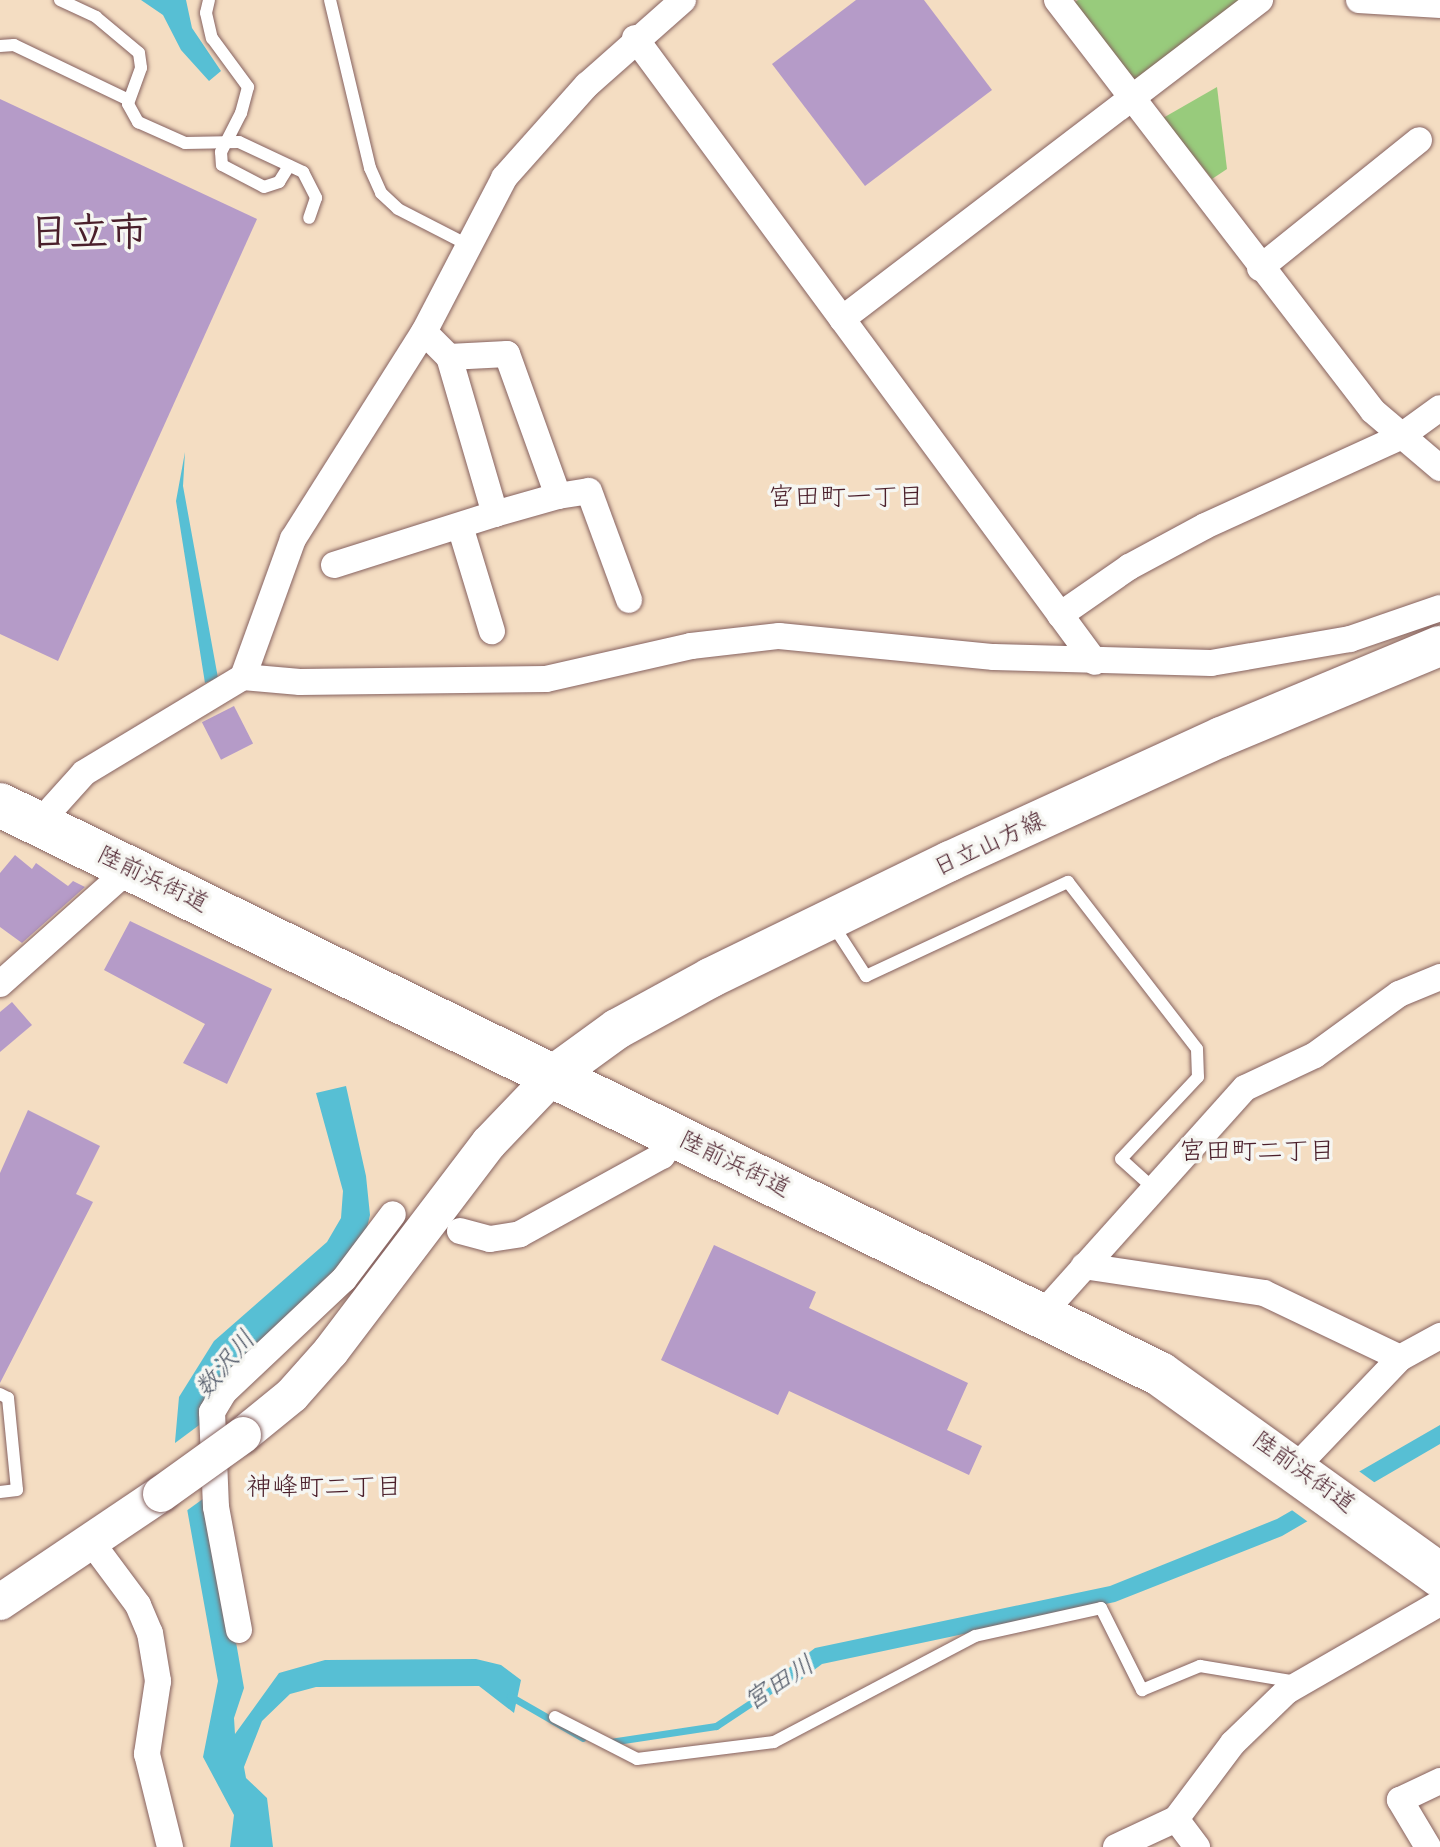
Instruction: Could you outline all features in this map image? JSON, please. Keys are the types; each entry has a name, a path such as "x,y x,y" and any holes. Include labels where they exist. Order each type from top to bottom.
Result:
{"highway":[{"name":"陸前浜街道","path":"0,805 1043,1313 1160,1374 1302,1471 1440,1575"}],"main road":[{"name":"日立山方線","path":"555,1074 617,1029 830,920 1206,744 1440,646"}],"street":[{"path":"243,677 293,539 424,332 504,178 635,38 683,0"},
{"path":"1057,0 1260,268 1373,411 1440,468"},
{"path":"842,319 1260,0"},
{"path":"1359,0 1440,5"},
{"path":"635,38 1095,662"},
{"path":"1260,268 1419,140"},
{"path":"424,332 449,357 495,514"},
{"path":"449,357 507,354 558,496"},
{"path":"1060,615 1129,567 1205,526 1400,437 1440,408"},
{"path":"334,565 495,514 558,496 589,491 629,600"},
{"path":"460,526 492,631"},
{"path":"39,823 84,773 243,677 300,682 546,679 691,646 779,636 1166,666 1251,659 1350,639 1440,608"},
{"path":"0,984 130,868"},
{"path":"1043,1313 1152,1187 1245,1088 1315,1055 1399,994 1440,977"},
{"path":"0,1602 92,1543 243,1435 292,1395 331,1351 489,1143 555,1074"},
{"path":"460,1231 490,1239 520,1234 662,1156 677,1135"},
{"path":"239,1630 216,1507 212,1412 224,1392 344,1279 393,1214"},
{"path":"1084,1266 1264,1293 1400,1358"},
{"path":"1302,1471 1400,1358 1440,1336"},
{"path":"92,1543 138,1605 150,1633 158,1681 147,1754 170,1847"},
{"path":"1116,1847 1176,1819 1233,1743 1300,1683 1440,1603"},
{"path":"1428,1847 1400,1800 1440,1781"},
{"path":"1176,1819 1197,1847"}],"lane":[{"path":"60,0 96,17 139,53 141,68 129,100"},
{"path":"209,0 206,13 212,38 248,87 227,140 222,165 259,186 279,182 289,166"},
{"path":"330,0 370,168 381,193 398,209 471,246"},
{"path":"0,46 14,45 129,100 138,122 175,140 227,140 308,176 314,188 309,218"},
{"path":"830,920 866,976 1068,882 1197,1049 1198,1077 1121,1159 1152,1187"},
{"path":"0,1394 8,1398 17,1490 0,1492"},
{"path":"555,1717 637,1759 774,1742 975,1636 1101,1608 1142,1690 1200,1666 1300,1683"}],"green space":[{"path":"1078,0 1244,0 1137,82 1072,4"},
{"path":"1217,87 1227,169 1212,179 1163,118"}],"water":[{"path":"141,0 186,0 192,28 221,71 209,81 181,50 163,15"},
{"path":"185,452 183,486 218,678 205,683 176,501"},
{"name":"数沢川","path":"346,1086 366,1176 370,1215 365,1236 339,1270 222,1377 213,1510 244,1688 234,1718 235,1734 279,1673 325,1660 476,1659 501,1665 521,1680 514,1713 479,1686 316,1687 290,1694 262,1721 244,1767 246,1778 267,1798 273,1847 230,1847 234,1815 203,1757 218,1681 175,1442 179,1397 214,1341 327,1242 341,1218 343,1191 316,1093"},
{"path":"1440,1425 1440,1444 1282,1536 1115,1602 822,1664 794,1685 785,1671 815,1648 1110,1586 1277,1519"}],"pier":[{"path":"206,1420 214,1491 182,1514 171,1446"},
{"path":"1356,1469 1378,1485 1311,1524 1289,1508"}],"building":[{"path":"856,0 924,0 992,90 865,186 772,64"},
{"path":"0,99 257,219 58,661 0,634"},
{"path":"234,706 253,743 221,760 202,722"},
{"path":"15,855 32,869 36,863 68,886 73,881 85,887 22,943 0,927 0,873"},
{"path":"130,921 272,989 227,1084 183,1063 205,1024 104,970"},
{"path":"12,1002 32,1025 0,1052 0,1012"},
{"path":"28,1110 100,1146 76,1194 93,1202 0,1383 0,1173"},
{"path":"714,1245 816,1292 809,1308 968,1383 947,1430 982,1446 969,1475 789,1391 778,1415 661,1360"}],"waterway":[{"name":"宮田川","path":"610,1742 716,1726 796,1673"},
{"name":"宮田川","path":"510,1696 583,1738"}],"district":[{"name":"日立市","path":"89,232"},
{"name":"宮田町一丁目","path":"846,497"},
{"name":"宮田町二丁目","path":"1257,1151"},
{"name":"神峰町二丁目","path":"324,1487"}]}
